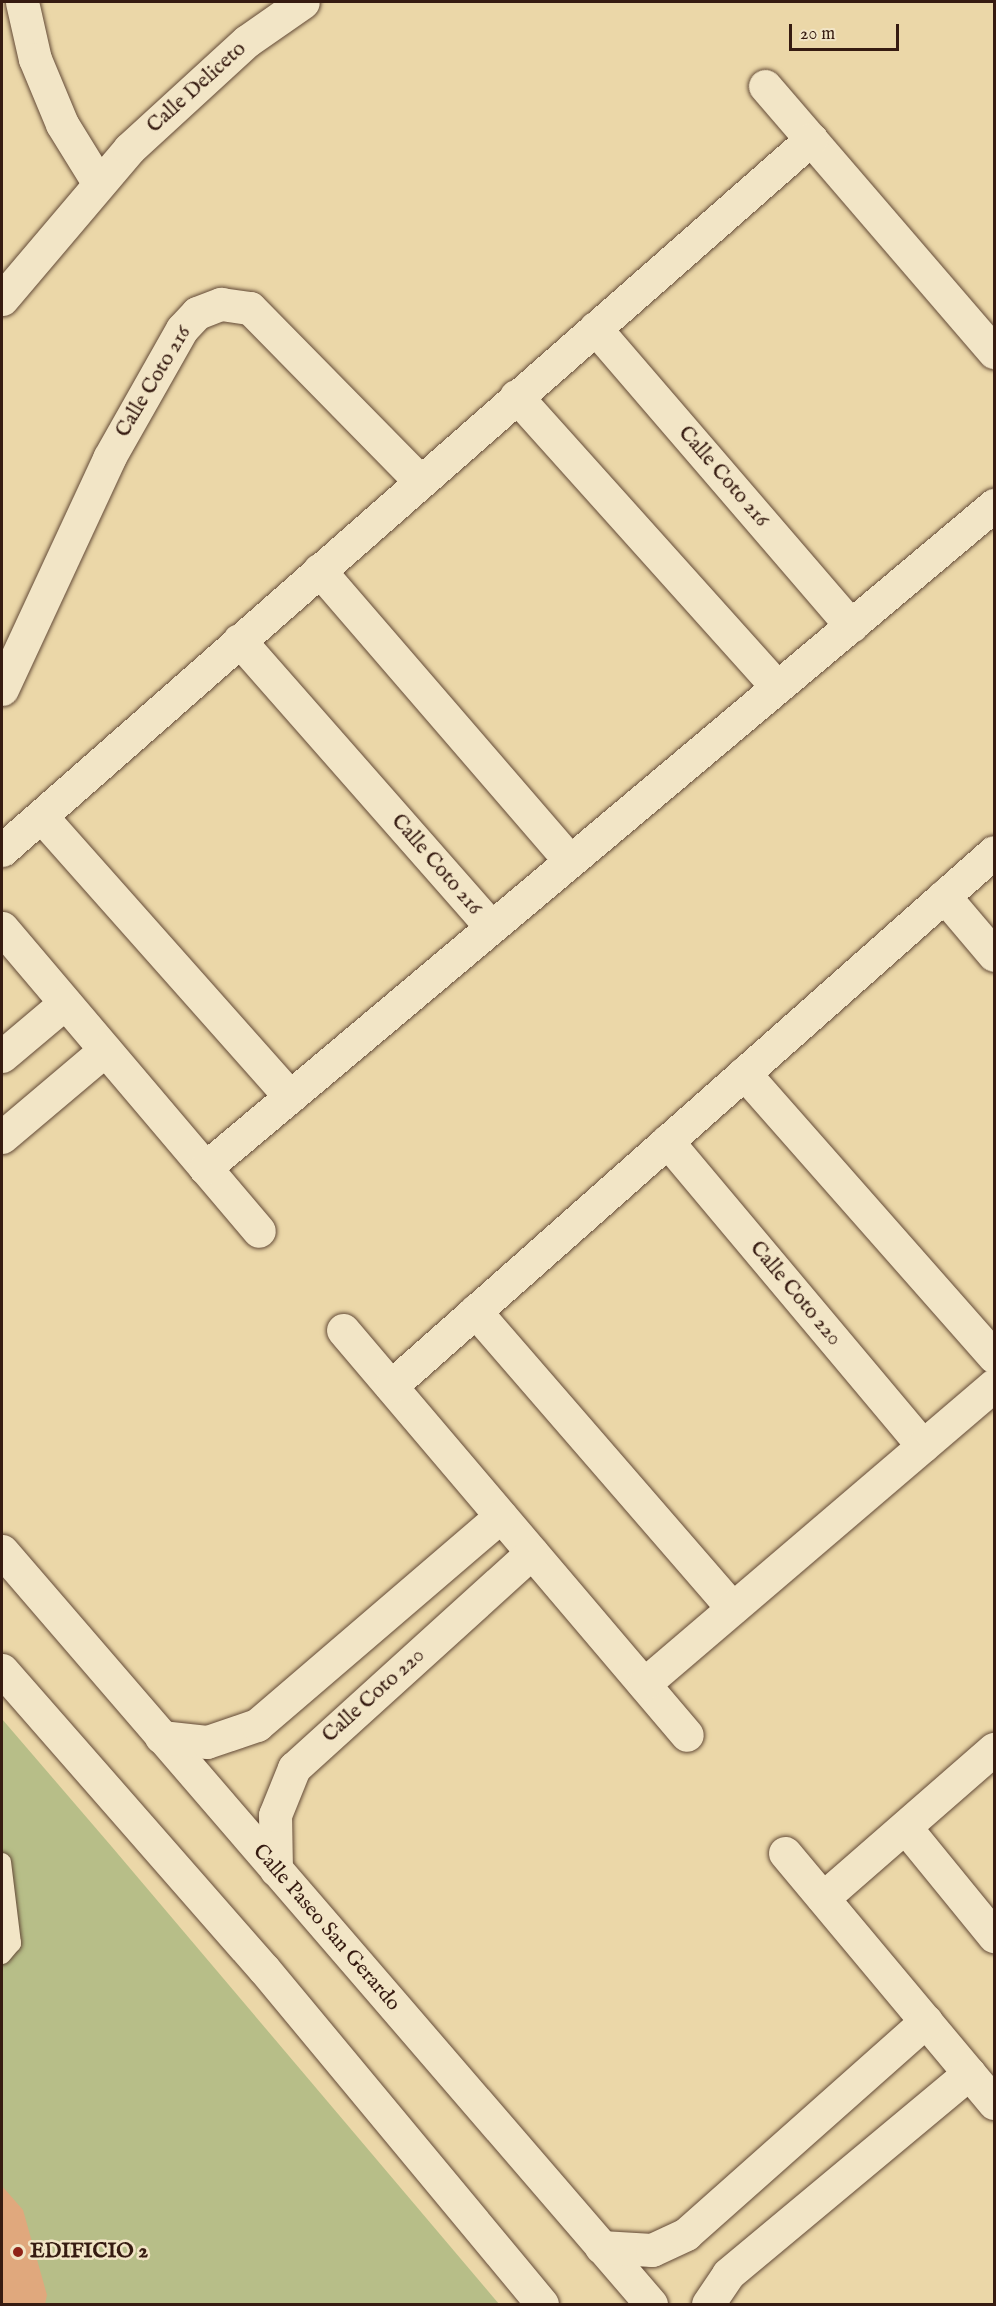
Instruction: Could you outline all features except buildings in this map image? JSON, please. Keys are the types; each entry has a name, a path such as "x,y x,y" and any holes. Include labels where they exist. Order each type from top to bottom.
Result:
{"street":[{"path":"22,2 35,59 62,124 99,184"},
{"name":"Calle Deliceto","path":"2,299 129,149 247,41 303,2"},
{"path":"765,86 994,352"},
{"path":"2,850 811,139"},
{"name":"Calle Coto 216","path":"2,689 109,458 182,329 197,313 221,304 250,309 420,481"},
{"name":"Calle Coto 216","path":"595,328 851,626"},
{"path":"516,396 777,687"},
{"name":"Calle Coto 216","path":"205,1168 994,505"},
{"path":"319,570 570,861"},
{"name":"Calle Coto 216","path":"239,640 491,927"},
{"path":"40,816 290,1096"},
{"path":"390,1386 994,852"},
{"path":"944,896 994,956"},
{"path":"2,928 259,1231"},
{"path":"2,1056 65,1003"},
{"path":"2,1137 105,1050"},
{"path":"744,1073 994,1357"},
{"name":"Calle Coto 220","path":"667,1141 922,1446"},
{"path":"475,1311 732,1608"},
{"path":"343,1330 687,1735"},
{"path":"644,1684 994,1385"},
{"path":"161,1737 207,1742 257,1725 501,1516"},
{"name":"Calle Paseo San Gerardo","path":"2,1551 651,2304"},
{"name":"Calle Coto 220","path":"276,1870 275,1815 294,1768 532,1551"},
{"path":"2,1670 264,1969 542,2304"},
{"path":"823,1898 994,1749"},
{"path":"905,1827 994,1936"},
{"path":"785,1853 994,2103"},
{"path":"601,2247 652,2250 686,2234 926,2021"},
{"path":"708,2304 728,2274 969,2073"}],"lane":[{"path":"2,1862 12,1943 2,1954"}],"green space":[{"path":"2,1719 112,1847 499,2304 2,2304"}],"place":[{"name":"EDIFICIO 2","path":"18,2252"}]}
